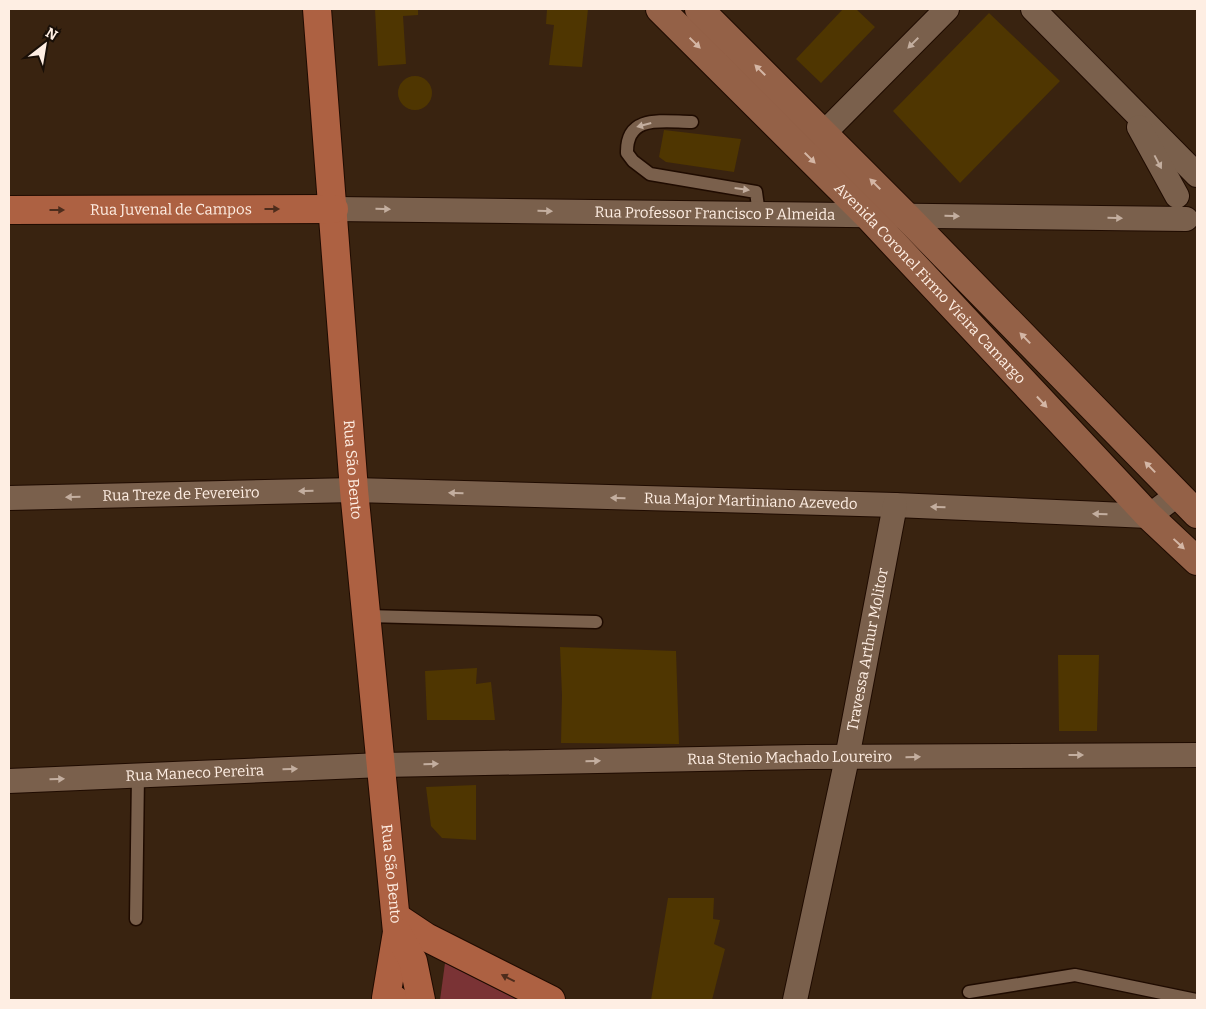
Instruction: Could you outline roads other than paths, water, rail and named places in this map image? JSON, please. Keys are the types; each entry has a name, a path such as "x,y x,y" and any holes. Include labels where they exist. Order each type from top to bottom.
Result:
{"main road":[{"name":"Rua São Bento","path":"318,9 354,490 397,924 390,999"},
{"name":"Avenida Coronel Firmo Vieira Camargo","path":"660,9 868,216 1149,516 1197,561"},
{"name":"Avenida Coronel Firmo Vieira Camargo","path":"699,9 906,216 1197,514"},
{"name":"Rua Juvenal de Campos","path":"9,210 334,209"},
{"name":"Rua São Bento","path":"397,924 413,961 421,1000"},
{"path":"397,924 551,1000"}],"street":[{"path":"824,134 947,9"},
{"path":"1033,9 1195,169 1177,196"},
{"path":"1127,103 1177,196 1177,209 1192,220"},
{"name":"Rua Professor Francisco P Almeida","path":"334,209 1192,220"},
{"name":"Rua Treze de Fevereiro","path":"9,498 354,490"},
{"name":"Rua Major Martiniano Azevedo","path":"354,490 895,505 1149,516"},
{"path":"1149,516 1177,495"},
{"name":"Travessa Arthur Molitor","path":"794,1000 847,758 895,505"},
{"name":"Rua Stenio Machado Loureiro","path":"382,765 808,757 1197,755"},
{"name":"Rua Maneco Pereira","path":"9,781 382,765"}],"lane":[{"path":"692,122 640,124 633,129 628,139 627,153 633,161 650,174 756,192 759,214"},
{"path":"367,616 596,622"},
{"path":"136,920 138,775"},
{"path":"969,992 1075,975 1196,1000"}]}
